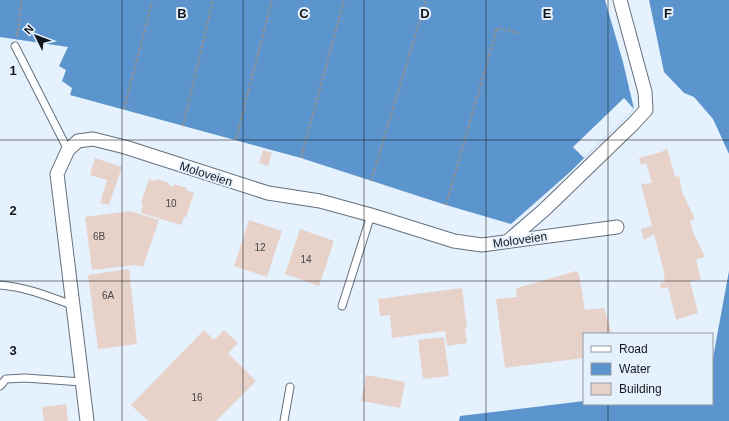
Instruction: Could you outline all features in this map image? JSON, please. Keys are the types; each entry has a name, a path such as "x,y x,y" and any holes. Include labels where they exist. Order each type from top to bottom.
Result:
{"street":[{"path":"508,241 544,210 646,110 645,92 620,0"},
{"name":"Moloveien","path":"68,150 78,141 93,139 125,147 268,193 320,201 371,214 454,241 482,245 617,227"},
{"path":"68,150 57,174 87,421"}],"lane":[{"path":"15,46 68,150"},
{"path":"342,306 371,214"},
{"path":"0,285 16,286 72,305"},
{"path":"0,386 6,379 25,378 82,382"},
{"path":"284,421 290,388"}],"path":[{"path":"15,46 22,0"},
{"path":"183,126 212,0"},
{"path":"236,140 272,0"},
{"path":"301,158 344,0"},
{"path":"371,181 426,0"},
{"path":"124,109 152,2"},
{"path":"446,204 497,28 519,33"}],"water":[{"path":"0,0 605,0 623,62 634,109 570,172 511,224 446,205 301,158 70,95 72,88 62,81 66,70 59,66 68,47 0,37"},
{"path":"649,0 729,0 729,154 713,119 694,97 684,93 664,72"},
{"path":"729,271 729,421 459,421 460,416 583,401 583,405 713,405 713,358"}],"pier":[{"path":"624,98 634,109 584,158 573,147"}],"building":[{"path":"667,149 675,177 679,176 682,192 695,219 690,220 693,232 705,257 696,259 701,280 690,281 698,313 676,320 668,287 661,289 660,283 665,282 663,276 665,276 654,234 644,240 641,229 652,226 641,184 652,183 646,163 641,165 639,158"},
{"path":"263,150 272,153 268,166 259,163"},
{"path":"95,158 122,167 109,205 100,203 107,180 90,175"},
{"path":"149,179 156,181 157,179 169,183 169,185 174,187 174,184 187,188 186,190 194,193 186,217 184,217 181,225 141,213 143,204 141,203"},
{"path":"130,211 159,220 143,267 135,265 92,270 85,217"},
{"path":"249,220 282,231 267,277 234,266"},
{"path":"300,229 334,241 319,286 285,274"},
{"path":"129,269 137,344 98,349 88,275"},
{"path":"576,271 579,274 585,310 604,308 612,333 583,333 583,358 505,368 496,299 517,297 517,288"},
{"path":"462,288 467,328 465,328 467,343 447,346 445,331 392,338 390,315 380,316 378,299"},
{"path":"204,330 214,340 224,330 238,343 228,353 256,381 216,421 148,421 131,405"},
{"path":"444,337 449,376 423,379 418,340"},
{"path":"366,375 405,382 400,408 361,401"},
{"path":"66,404 68,421 44,421 42,407"}]}
